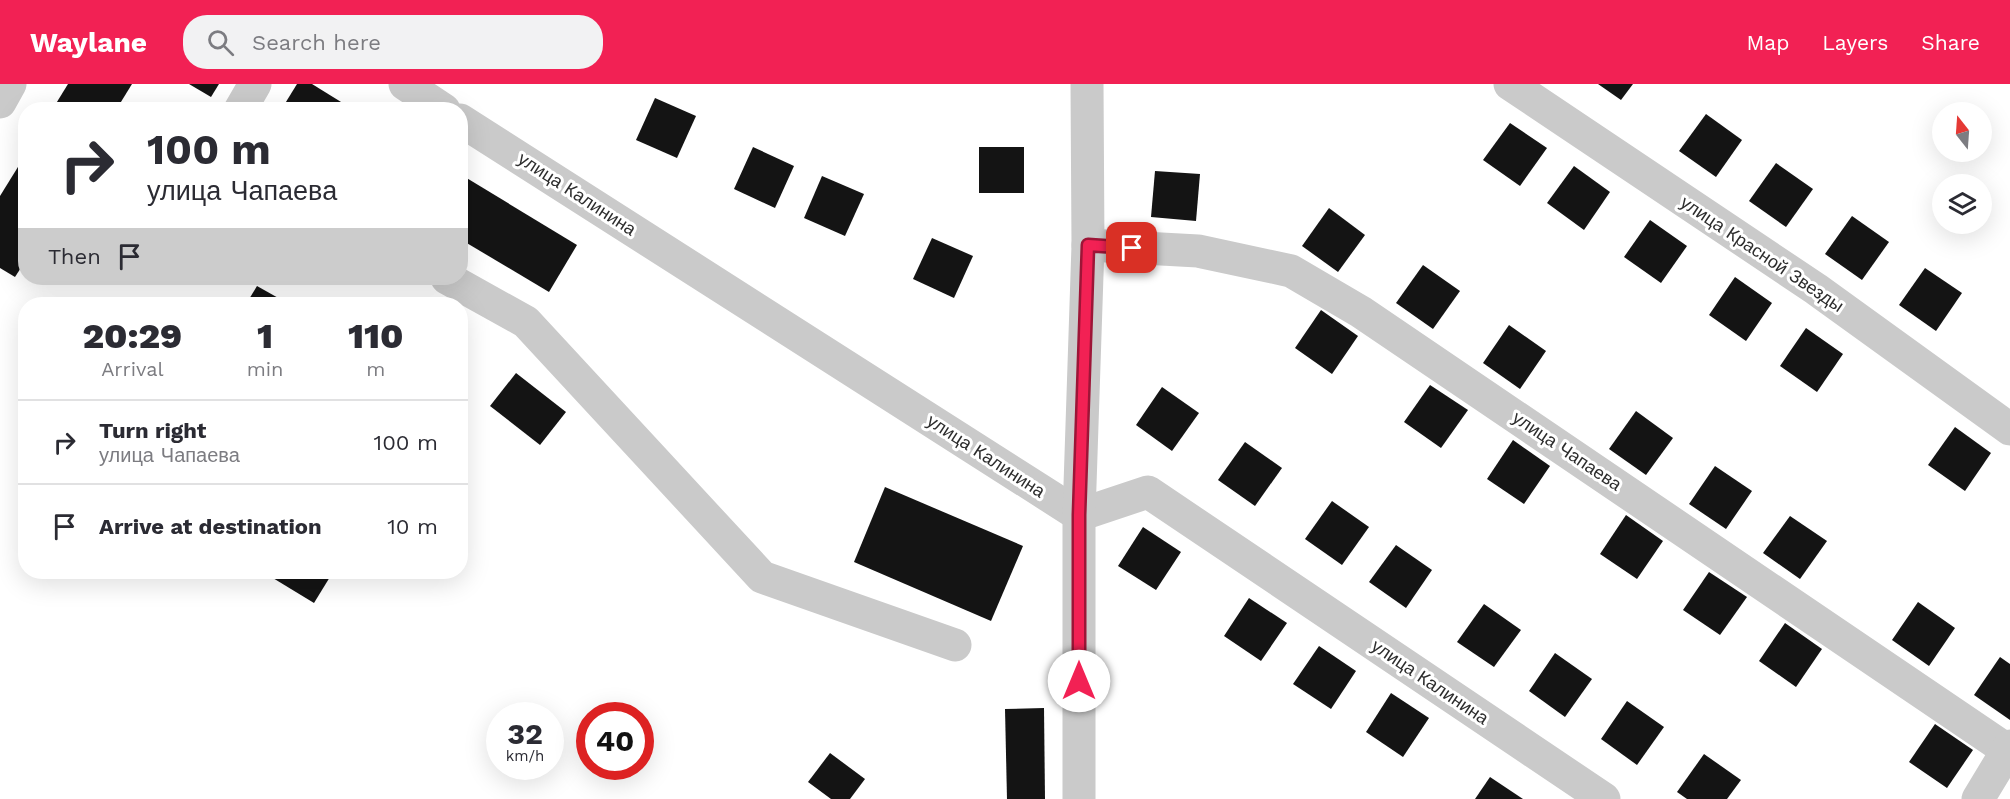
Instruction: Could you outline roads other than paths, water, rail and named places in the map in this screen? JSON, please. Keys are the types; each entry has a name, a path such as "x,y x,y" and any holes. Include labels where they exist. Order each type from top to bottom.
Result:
{"street":[{"path":"0,102 10,84"},
{"path":"245,102 255,84"},
{"path":"405,84 432,102"},
{"path":"1079,799 1079,515 1088,245 1087,84"},
{"name":"улица Красной Звезды","path":"1510,84 1816,289 2010,429"},
{"name":"улица Калинина","path":"468,125 1079,515 1148,492 1604,799"},
{"name":"улица Чапаева","path":"1088,245 1198,251 1292,271 1361,312 2009,749"},
{"path":"460,285 526,322 762,577 955,645"},
{"path":"1978,799 2009,749"}]}
